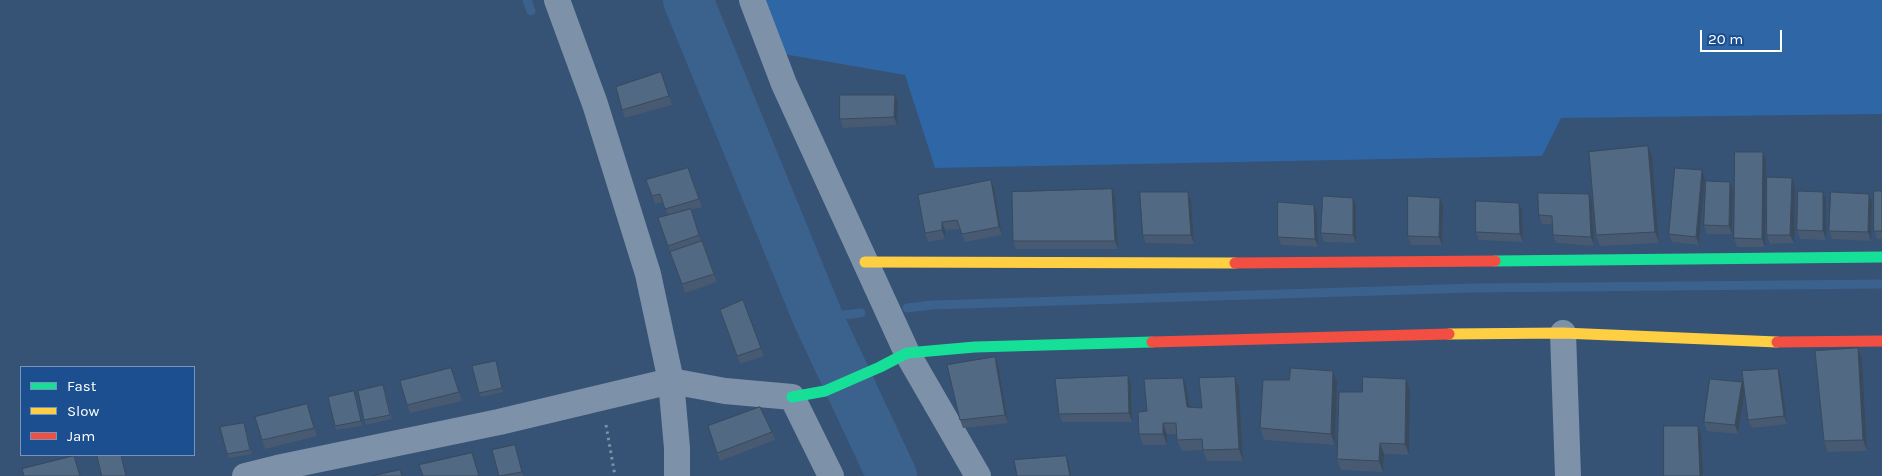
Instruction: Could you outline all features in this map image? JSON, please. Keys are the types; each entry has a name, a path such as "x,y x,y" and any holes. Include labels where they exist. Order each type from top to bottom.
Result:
{"street":[{"path":"557,0 595,104 648,274 671,381 678,448 676,476"},
{"path":"752,0 784,84 907,353 978,476"},
{"path":"866,262 1232,263 1882,257"},
{"path":"1563,333 1568,476"},
{"path":"246,476 500,422 671,381 725,391 792,397 825,391 907,353 975,347 1383,335 1563,333 1766,342 1882,341"},
{"path":"792,397 831,476"}],"path":[{"path":"601,398 615,476"}],"shaded area":[{"path":"752,0 1882,0 1882,114 1561,118 1542,156 935,168 905,75 772,52"}],"building":[{"path":"661,72 669,96 622,110 616,87"},
{"path":"840,95 895,95 894,117 840,119"},
{"path":"1648,146 1655,232 1596,235 1589,152"},
{"path":"1735,152 1763,152 1762,239 1734,238"},
{"path":"688,168 699,199 665,209 660,194 652,196 646,180"},
{"path":"1675,168 1702,170 1696,237 1669,234"},
{"path":"1767,177 1792,178 1790,235 1767,235"},
{"path":"991,180 999,227 962,234 957,220 942,222 942,230 925,233 918,195"},
{"path":"1706,181 1730,182 1729,226 1704,225"},
{"path":"1112,189 1115,241 1013,241 1012,192"},
{"path":"1798,191 1823,192 1823,231 1797,230"},
{"path":"1874,191 1882,191 1882,231 1874,231"},
{"path":"1140,192 1188,192 1191,235 1143,235"},
{"path":"1831,192 1869,194 1868,232 1829,231"},
{"path":"1538,193 1589,194 1591,237 1553,235 1552,216 1539,215"},
{"path":"1323,196 1353,198 1353,235 1321,233"},
{"path":"1408,196 1440,198 1439,237 1408,236"},
{"path":"1476,201 1519,203 1520,234 1476,232"},
{"path":"1278,202 1314,205 1315,239 1278,237"},
{"path":"691,209 699,235 668,246 658,218"},
{"path":"702,241 714,274 682,284 670,252"},
{"path":"743,300 761,348 737,356 720,310"},
{"path":"1858,348 1863,440 1824,441 1815,351"},
{"path":"995,357 1005,415 960,420 947,365"},
{"path":"496,361 502,388 479,393 472,366"},
{"path":"451,368 459,392 407,405 400,381"},
{"path":"1291,368 1333,371 1331,434 1260,428 1263,380 1289,380"},
{"path":"1778,369 1784,416 1748,420 1742,371"},
{"path":"1128,376 1129,413 1059,414 1055,379"},
{"path":"1235,377 1239,449 1203,450 1202,439 1177,440 1176,423 1163,423 1163,434 1139,434 1138,412 1147,411 1144,379 1183,378 1187,407 1202,408 1199,378"},
{"path":"1363,377 1406,379 1405,444 1380,443 1379,461 1337,459 1339,392 1362,392"},
{"path":"1710,379 1742,382 1735,425 1704,422"},
{"path":"383,385 390,415 364,420 358,391"},
{"path":"354,391 361,421 335,426 328,397"},
{"path":"307,404 314,428 262,440 255,417"},
{"path":"760,407 772,432 717,453 708,426"},
{"path":"244,423 250,450 227,454 220,427"},
{"path":"1664,426 1698,426 1700,476 1664,476"},
{"path":"515,445 522,472 499,476 492,450"},
{"path":"472,453 479,476 423,476 419,465"},
{"path":"74,456 80,476 24,476 22,469"},
{"path":"97,456 121,456 126,476 102,476"},
{"path":"1066,456 1070,476 1017,476 1014,460"},
{"path":"400,470 402,476 372,476"}],"waterway":[{"path":"527,0 531,11"},
{"path":"688,0 818,318 892,476"},
{"path":"907,308 932,305 1473,288 1882,284"},
{"path":"818,318 861,313"}],"traffic: fast":[{"path":"1495,261 1882,257"},
{"path":"792,397 825,391 907,353 975,347 1152,342"}],"traffic: slow":[{"path":"865,262 1235,263"},
{"path":"1449,334 1563,333 1777,342"}],"traffic: jam":[{"path":"1235,263 1495,261"},
{"path":"1152,342 1449,334"},
{"path":"1777,342 1882,341"}]}
